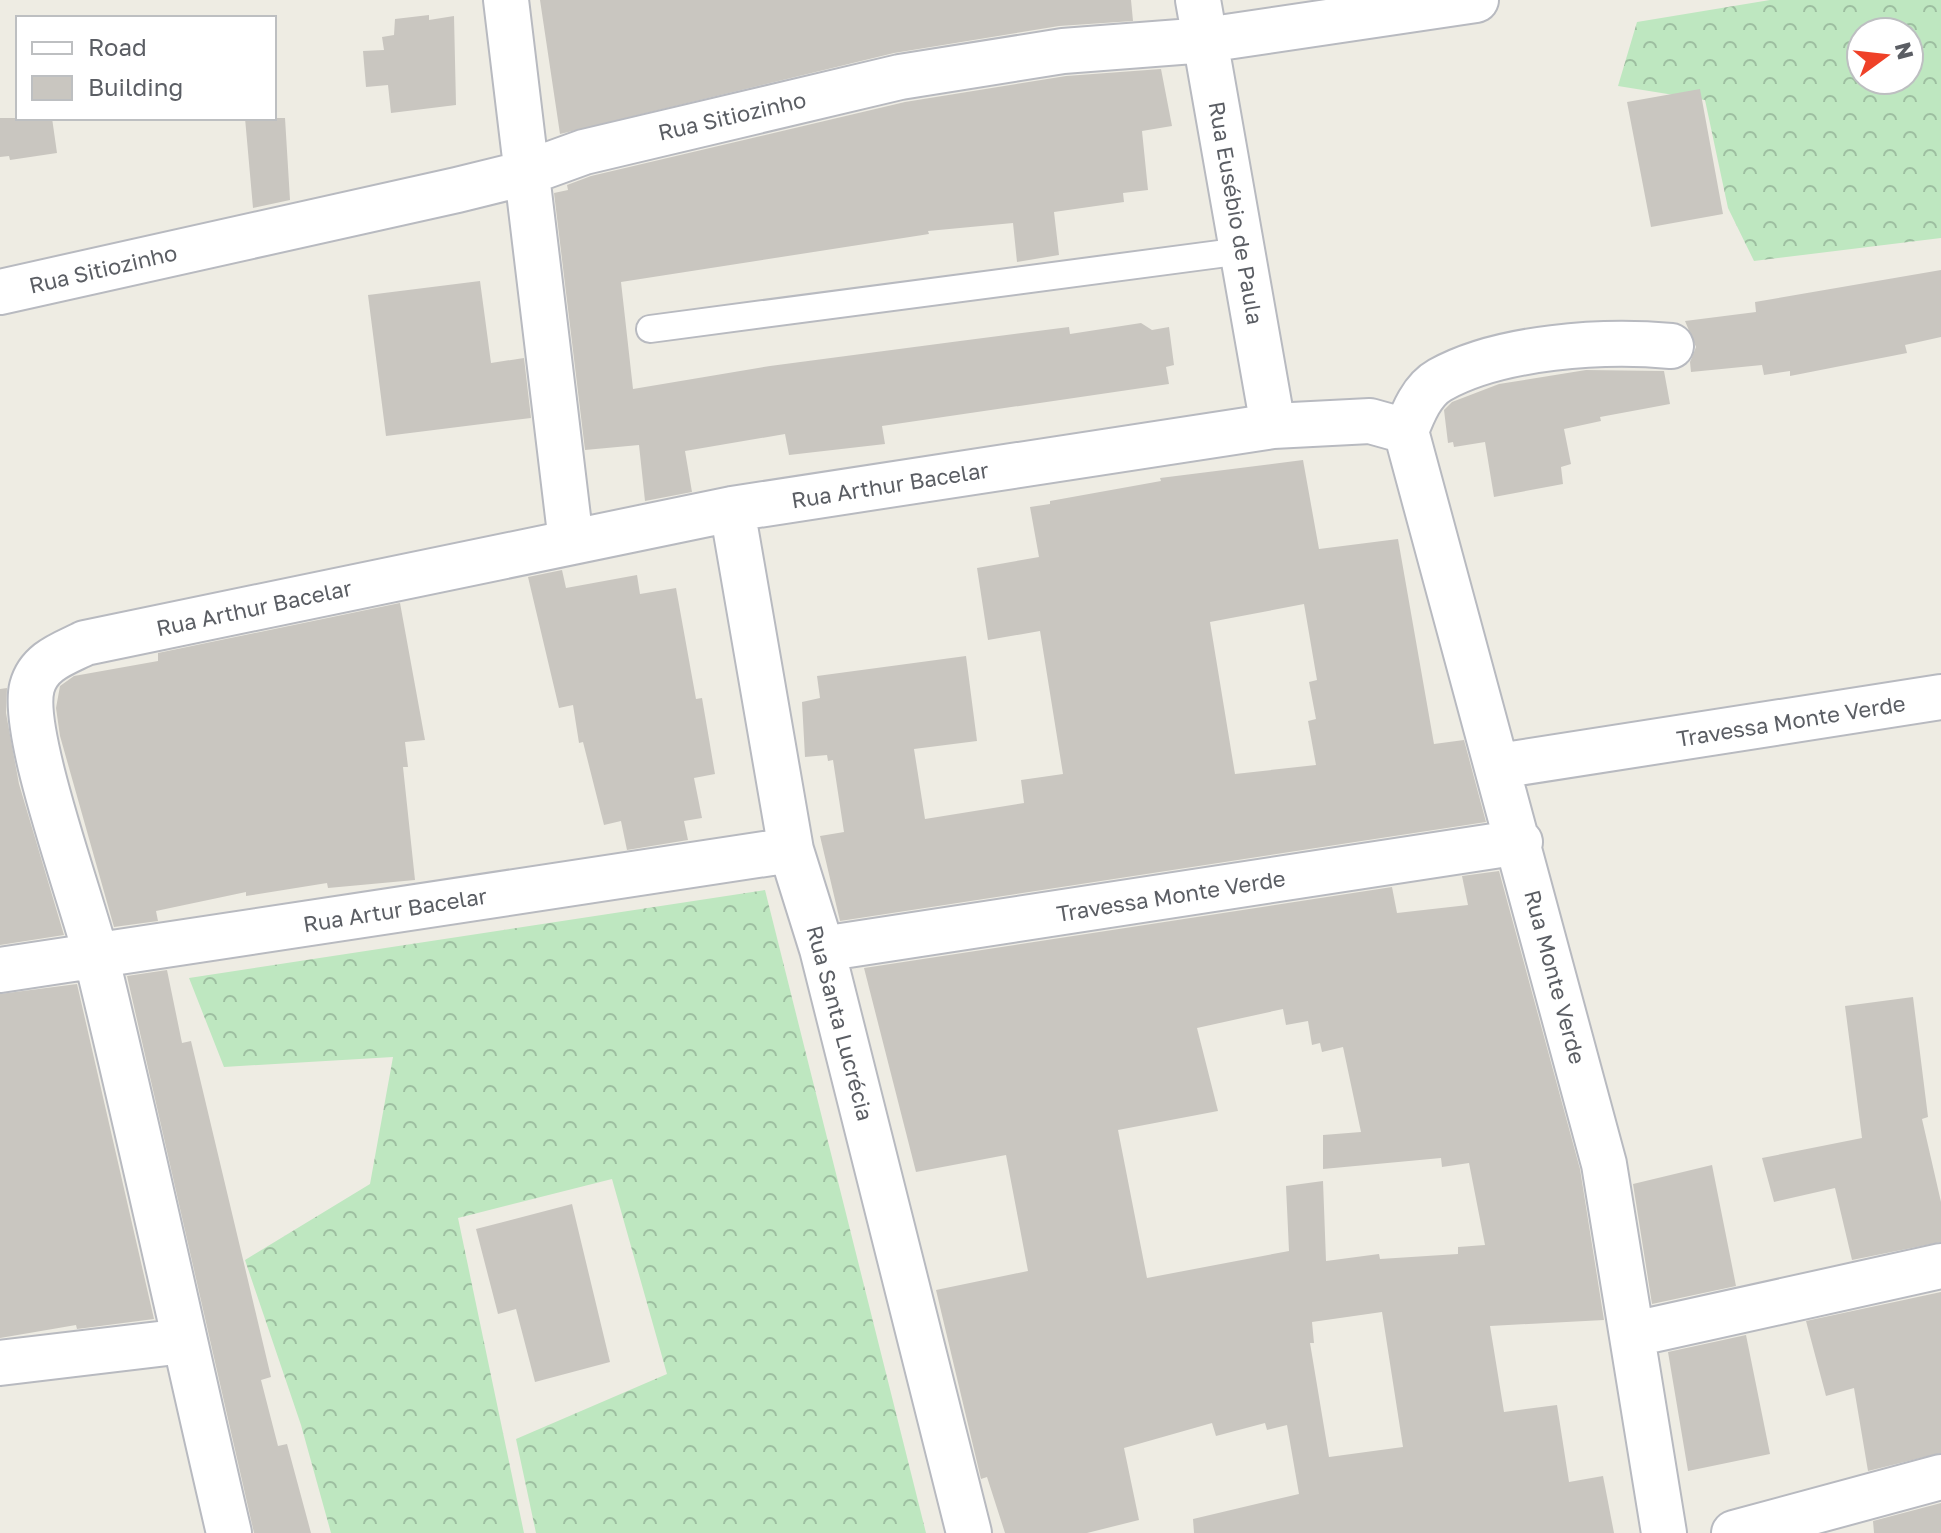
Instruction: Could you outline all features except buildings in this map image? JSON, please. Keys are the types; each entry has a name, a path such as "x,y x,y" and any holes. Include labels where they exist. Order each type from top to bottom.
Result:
{"street":[{"path":"506,0 571,542"},
{"name":"Rua Sitiozinho","path":"0,292 526,173 584,152 900,77 1063,51 1202,20 1476,0"},
{"name":"Rua Eusébio de Paula","path":"1202,20 1273,426"},
{"path":"1406,431 1417,404 1438,381 1492,362 1565,346 1620,342 1671,346"},
{"name":"Rua Arthur Bacelar","path":"229,1533 96,955 59,833 33,729 31,689 43,665 85,643 732,509 1273,426 1370,421 1406,431"},
{"name":"Rua Monte Verde","path":"1406,431 1520,842 1604,1164 1664,1533"},
{"name":"Rua Santa Lucrécia","path":"732,509 791,850 822,949 969,1533"},
{"name":"Travessa Monte Verde","path":"1499,766 1941,697"},
{"name":"Travessa Monte Verde","path":"822,949 1520,842"},
{"name":"Rua Artur Bacelar","path":"0,970 791,850"},
{"path":"1634,1334 1941,1266"},
{"path":"0,1363 184,1341"},
{"path":"1734,1533 1941,1477"}],"lane":[{"path":"650,329 1242,251"}],"green space":[{"path":"1770,0 1941,0 1941,238 1754,261 1728,208 1705,100 1618,86 1637,22"},
{"path":"765,890 926,1533 536,1533 516,1439 667,1374 612,1179 458,1218 524,1533 331,1533 301,1425 245,1260 370,1184 393,1057 224,1067 189,978"}]}
